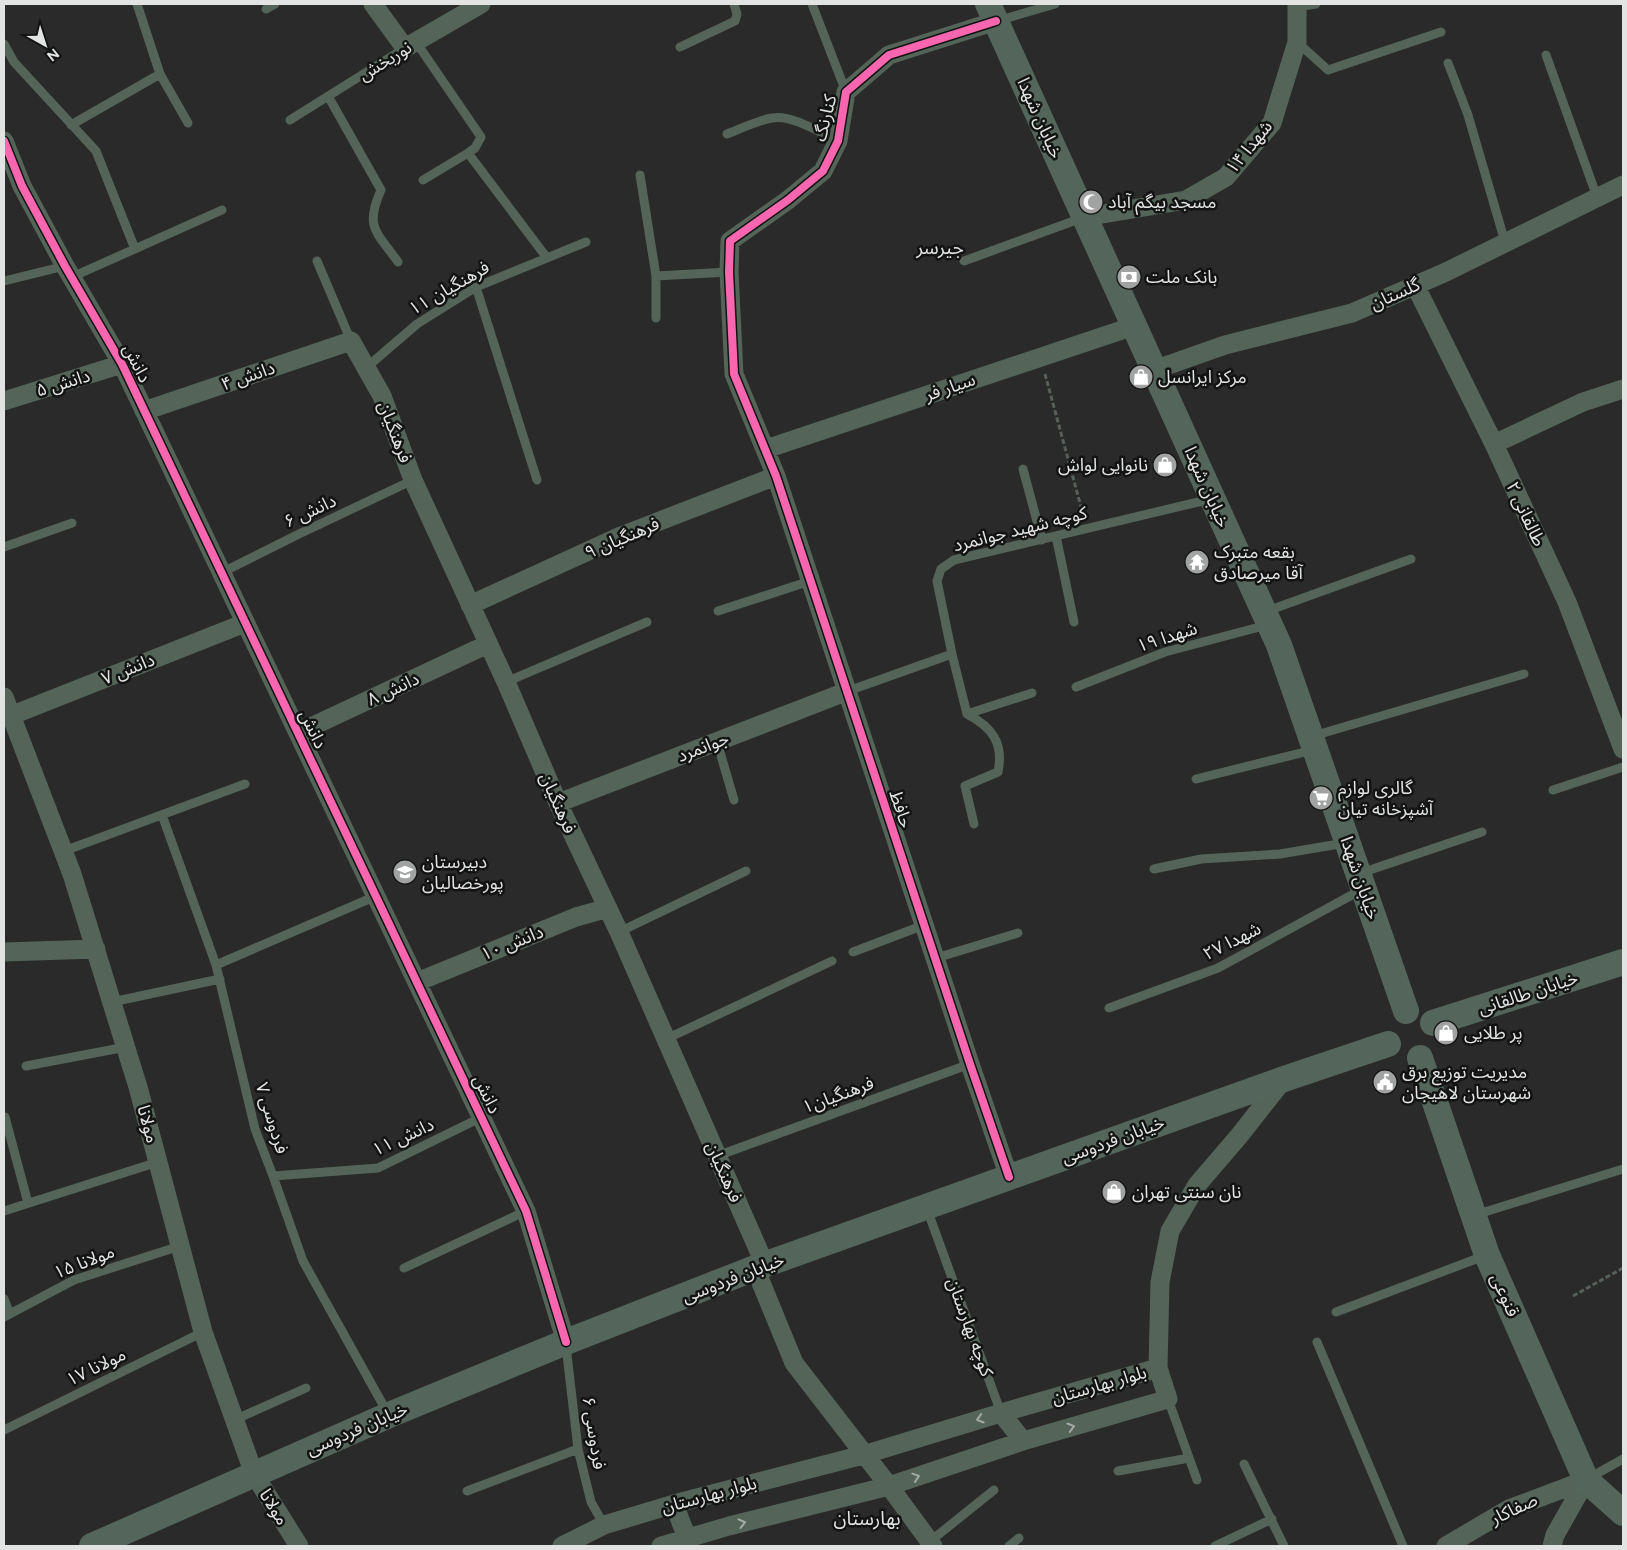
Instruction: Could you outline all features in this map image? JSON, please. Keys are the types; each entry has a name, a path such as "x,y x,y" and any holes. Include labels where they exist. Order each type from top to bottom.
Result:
{"main road":[{"name":"خیابان شهدا","path":"992,12 1279,645 1406,1011"},
{"name":"خیابان طالقانی","path":"1432,1023 1623,962"},
{"path":"1406,1011 1421,1012 1432,1023 1435,1030 1434,1045 1430,1051 1420,1058 1403,1059 1391,1051 1386,1036 1387,1028 1391,1020 1398,1014 1406,1011"},
{"name":"خیابان فردوسی","path":"92,1546 389,1415 566,1342 760,1267 1284,1079 1388,1044"},
{"name":"قنوعی","path":"1420,1058 1487,1255 1586,1480 1623,1514"}],"street":[{"path":"373,4 410,45"},
{"name":"نوربخش","path":"410,45 481,4"},
{"name":"شهدا ۱۴","path":"1085,217 1186,200 1226,177 1272,123 1297,42 1297,6"},
{"name":"کنارنگ","path":"729,272 730,241 788,200 823,171 838,141 846,92 888,55 992,12"},
{"name":"دانش","path":"4,142 8,165 22,186 68,271 122,364 482,1117 526,1211 566,1342"},
{"name":"گلستان","path":"1154,370 1225,345 1352,314 1623,185"},
{"name":"حافظ","path":"729,272 734,374 776,476 1009,1177"},
{"name":"طالقانی ۲","path":"1415,285 1494,444 1567,602 1623,749"},
{"name":"سیار فر","path":"766,449 1134,326"},
{"name":"فرهنگیان","path":"351,341 382,396 413,480 506,682 558,803 619,932 717,1156 760,1267 794,1363 863,1455 889,1486"},
{"name":"دانش ۴","path":"144,411 351,341"},
{"name":"دانش ۵","path":"4,401 122,364"},
{"path":"1494,444 1583,402 1623,389"},
{"name":"فرهنگیان ۹","path":"470,605 621,536 776,476"},
{"name":"دانش ۷","path":"10,716 245,623"},
{"name":"دانش ۸","path":"298,733 488,644"},
{"name":"جوانمرد","path":"558,803 848,691"},
{"name":"مولانا","path":"4,697 64,851 96,949 126,1047 203,1332 254,1474 299,1546"},
{"name":"دانش ۱۰","path":"417,982 576,917 608,908"},
{"path":"4,952 96,949"},
{"path":"1158,1368 1160,1282 1170,1231 1197,1185 1284,1079"},
{"name":"بلوار بهارستان","path":"562,1546 604,1525 674,1504 863,1455 1158,1368 1168,1399 1023,1441 889,1486 718,1538 687,1538 661,1546"},
{"name":"کوچه بهارستان","path":"1001,1413 1023,1441"},
{"path":"1552,1546 1555,1534 1586,1480"},
{"name":"صفاکار","path":"1446,1546 1509,1509 1586,1480"},
{"path":"889,1486 928,1545"},
{"path":"674,1504 687,1538"}],"lane":[{"path":"138,4 160,74 188,123"},
{"path":"266,8 275,4"},
{"path":"680,47 735,21 738,14 734,4"},
{"path":"812,4 846,92"},
{"path":"992,12 1055,4"},
{"path":"1297,6 1316,4"},
{"path":"1297,42 1328,70 1441,32"},
{"path":"4,44 14,62 96,151 135,249"},
{"path":"410,45 481,137 475,148 423,180"},
{"name":"نوربخش","path":"290,120 410,45"},
{"path":"1546,55 1597,197"},
{"path":"1448,63 1468,114 1505,242"},
{"path":"71,125 160,74"},
{"path":"328,96 381,190 374,207 373,228 398,262"},
{"path":"727,134 772,117 801,123 838,141"},
{"path":"468,153 547,258"},
{"path":"640,175 656,276 656,318"},
{"path":"4,281 68,271 135,249 222,210"},
{"path":"964,261 1085,217"},
{"name":"فرهنگیان ۱۱","path":"367,367 417,324 476,287 586,242"},
{"path":"317,260 351,341"},
{"path":"656,276 729,272"},
{"path":"476,287 537,480"},
{"path":"1023,469 1042,540"},
{"name":"دانش ۶","path":"221,572 413,480"},
{"name":"کوچه شهید جوانمرد","path":"967,714 952,654 937,580 940,569 954,560 1213,498"},
{"path":"4,547 72,523"},
{"path":"1056,536 1074,622"},
{"name":"شهدا ۱۹","path":"1076,687 1165,652 1267,618 1411,559"},
{"path":"718,611 810,581"},
{"path":"506,682 647,622"},
{"path":"848,691 952,654"},
{"path":"1196,779 1524,674"},
{"path":"967,714 1032,693"},
{"path":"967,714 980,720 991,731 1001,757 998,772 965,786 974,824"},
{"path":"717,742 734,800"},
{"path":"1553,790 1623,767"},
{"path":"64,851 245,784"},
{"name":"فردوسی ۷","path":"162,814 216,965 255,1129 303,1261 389,1415"},
{"name":"۲۷ شهدا","path":"1109,1008 1218,968 1361,881 1482,832"},
{"path":"1154,869 1201,859 1280,854 1347,842"},
{"path":"619,932 746,871"},
{"path":"216,965 376,896"},
{"path":"853,952 924,925"},
{"path":"936,958 1018,933"},
{"path":"666,1039 832,961"},
{"path":"112,1002 220,979"},
{"path":"26,1066 126,1047"},
{"name":"فرهنگیان۱","path":"717,1156 970,1064"},
{"path":"5,1117 28,1203"},
{"name":"دانش ۱۱","path":"273,1176 378,1168 482,1117"},
{"path":"4,1211 158,1162"},
{"path":"1474,1215 1623,1169"},
{"name":"کوچه بهارستان","path":"926,1207 1001,1413"},
{"path":"404,1268 526,1211"},
{"name":"مولانا ۱۵","path":"7,1315 74,1280 180,1246"},
{"path":"1336,1312 1487,1255"},
{"path":"4,1299 7,1315"},
{"name":"مولانا ۱۷","path":"4,1430 203,1332"},
{"name":"فردوسی ۶","path":"566,1342 578,1449 591,1502 604,1525"},
{"path":"1317,1342 1404,1546"},
{"path":"234,1420 306,1388"},
{"path":"1168,1399 1197,1480"},
{"path":"467,1491 578,1449"},
{"path":"1118,1471 1189,1458"},
{"path":"1586,1480 1623,1459"},
{"path":"1244,1464 1284,1546"},
{"path":"928,1545 994,1490"},
{"path":"1214,1546 1272,1520"},
{"path":"1009,1546 1019,1538"}],"path":[{"path":"1041,357 1087,529"},
{"path":"1573,1296 1623,1268"}],"cycle path":[{"path":"996,21 889,55 846,92 838,141 823,171 788,200 730,241 729,272 734,374 776,476 1009,1177"},
{"path":"4,141 22,186 65,266 122,364 526,1211 566,1342"}],"place":[{"name":"مسجد بیگم آباد","path":"1091,202"},
{"name":"بانک ملت","path":"1129,277"},
{"name":"مرکز ایرانسل","path":"1141,377"},
{"name":"نانوایی لواش","path":"1165,465"},
{"name":"بقعه متبرک آقا میرصادق","path":"1197,562"},
{"name":"گالری لوازم آشپزخانه تیان","path":"1321,798"},
{"name":"دبیرستان پورخصالیان","path":"405,872"},
{"name":"پر طلایی","path":"1446,1033"},
{"name":"مدیریت توزیع برق شهرستان لاهیجان","path":"1385,1082"},
{"name":"نان سنتی تهران","path":"1114,1192"}],"district":[{"name":"جیرسر","path":"940,247"},
{"name":"بهارستان","path":"867,1518"}]}
